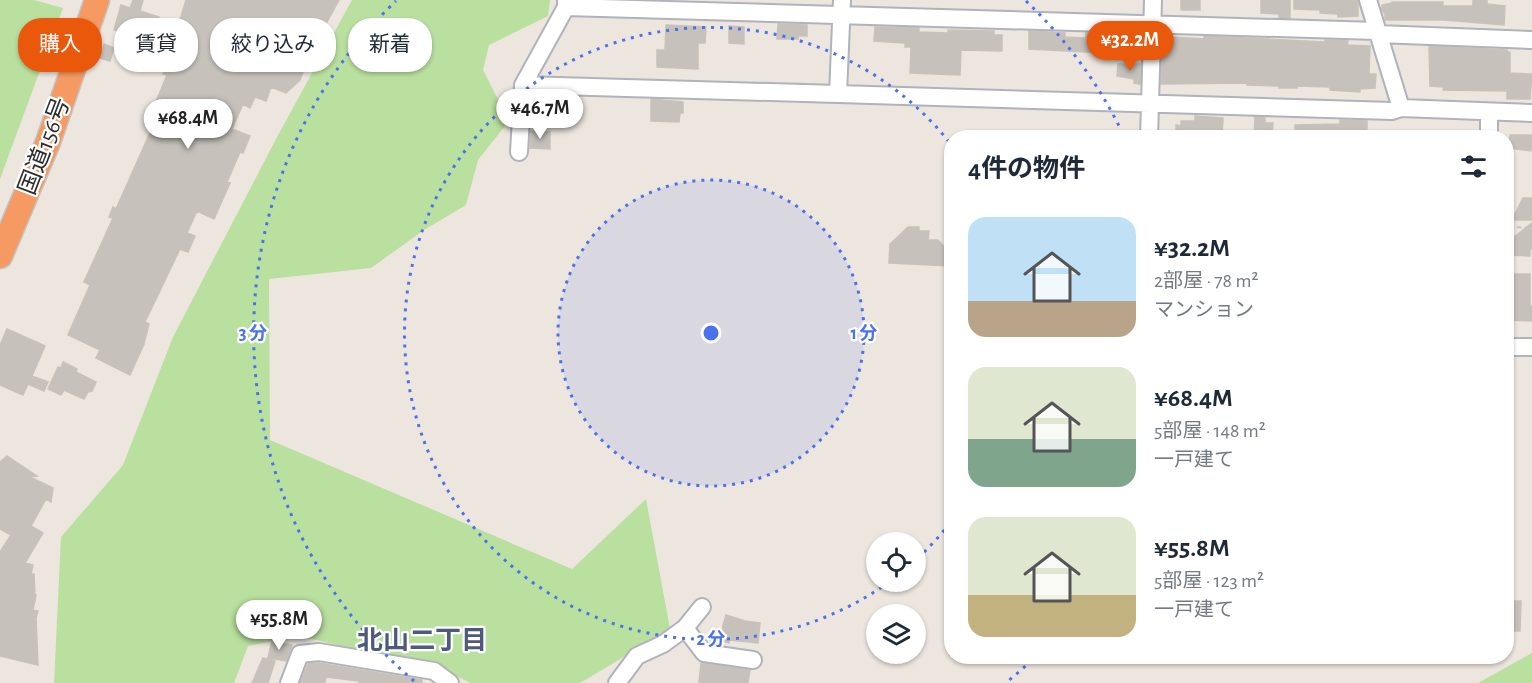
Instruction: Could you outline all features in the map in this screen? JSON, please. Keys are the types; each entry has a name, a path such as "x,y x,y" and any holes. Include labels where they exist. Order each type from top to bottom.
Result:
{"highway":[{"name":"国道156号","path":"0,256 48,142 97,0"}],"street":[{"path":"1149,130 1153,0"},
{"path":"1368,0 1401,108"},
{"path":"519,152 523,85 566,3 842,8 1532,40"},
{"path":"837,94 842,8"},
{"path":"523,85 1392,111 1401,108 1532,113"},
{"path":"1489,112 1489,130"},
{"path":"1514,347 1532,347"},
{"path":"617,683 637,656 663,644 685,628 702,606"},
{"path":"685,628 704,653 753,660"},
{"path":"289,683 300,654 319,652 434,671 450,683"}],"path":[{"path":"1514,227 1532,228"}],"green space":[{"path":"0,0 34,0 63,8 59,18 18,18 18,72 39,72 0,179"},
{"path":"352,0 550,0 548,16 489,45 483,70 509,121 478,160 466,205 424,230 371,268 269,279 270,440 572,569 646,499 670,629 577,683 471,683 440,669 299,636 248,646 234,683 54,683 61,537 123,465 173,337 313,72 336,72 336,29"},
{"path":"1532,653 1532,683 1478,683 1514,664"}],"building":[{"path":"133,0 143,0 140,11 159,17 117,18 121,5 130,8"},
{"path":"186,0 339,0 329,18 210,18 210,72 303,72 300,80 286,93 271,87 266,101 255,97 250,108 243,104 232,129 250,136 243,153 240,152 227,182 230,183 214,219 197,211 187,233 195,236 188,252 180,249 145,322 149,324 144,344 130,375 96,358 100,350 68,335 90,285 84,282 113,218 109,217 113,207 116,209 157,117 151,114 167,75 163,74 164,72 198,72 198,18 181,18"},
{"path":"1181,0 1200,0 1200,10 1181,10"},
{"path":"1261,0 1290,0 1290,18 1279,18 1279,14 1261,13"},
{"path":"1294,0 1358,0 1358,16 1338,17 1338,14 1320,13 1320,10 1294,9"},
{"path":"1473,0 1487,0 1487,4 1505,6 1504,25 1444,20 1385,20 1382,10 1382,5 1392,2 1443,2 1443,6 1473,6"},
{"path":"778,24 807,25 807,36 798,36 798,39 777,39"},
{"path":"666,25 706,27 705,43 698,43 698,69 657,67 657,50 665,50"},
{"path":"729,26 744,27 744,44 729,43"},
{"path":"875,27 919,28 919,32 948,33 948,30 994,31 994,35 1002,35 1002,51 961,50 960,75 910,73 911,47 905,47 905,43 874,41"},
{"path":"1029,31 1065,33 1065,37 1086,38 1086,33 1125,34 1124,54 1029,49"},
{"path":"1204,36 1348,41 1347,45 1370,46 1369,72 1376,74 1375,88 1360,89 1360,92 1330,90 1330,87 1279,88 1279,86 1247,85 1247,83 1161,84 1162,40 1172,40 1172,37 1204,39"},
{"path":"104,44 114,48 110,61 102,59"},
{"path":"1429,46 1507,50 1510,52 1510,73 1532,74 1530,99 1507,99 1507,91 1443,90 1444,87 1430,86"},
{"path":"1118,64 1141,64 1140,84 1134,83 1134,79 1117,76"},
{"path":"533,97 548,97 547,112 532,112"},
{"path":"651,99 683,102 683,113 680,113 679,122 651,121"},
{"path":"1195,116 1223,118 1222,130 1176,130 1176,125 1181,126 1181,121 1195,121"},
{"path":"1255,117 1265,118 1265,123 1273,123 1272,130 1254,130"},
{"path":"1340,120 1367,121 1367,130 1295,130 1295,125 1340,124"},
{"path":"531,131 550,132 550,149 530,148"},
{"path":"1514,135 1532,135 1531,151 1514,149"},
{"path":"1523,198 1532,198 1532,220 1514,220"},
{"path":"1532,223 1530,256 1514,255 1514,237"},
{"path":"908,227 919,227 919,231 929,231 928,240 938,240 944,246 944,266 889,263 890,244"},
{"path":"1514,274 1530,274 1532,321 1514,320"},
{"path":"7,329 45,346 32,376 48,382 44,391 28,384 23,395 0,385 0,345"},
{"path":"63,362 77,369 76,372 96,382 92,391 88,392 84,399 64,390 61,395 48,389 58,367 61,368"},
{"path":"7,456 37,476 30,477 53,488 51,502 46,499 31,526 43,533 25,563 33,565 31,574 34,574 36,595 33,610 38,611 36,618 38,665 0,656 0,552 11,535 0,529 0,462"},
{"path":"1514,601 1521,601 1520,631 1514,631"},
{"path":"726,615 760,623 758,643 729,640 729,643 719,640"},
{"path":"272,641 292,645 286,661 268,658"},
{"path":"263,658 275,661 268,683 252,683"},
{"path":"319,663 422,680 422,683 359,683 359,681 326,677 325,683 300,683 308,664"},
{"path":"701,663 750,670 748,683 699,683"}],"district":[{"name":"北山二丁目","path":"422,640"}]}
